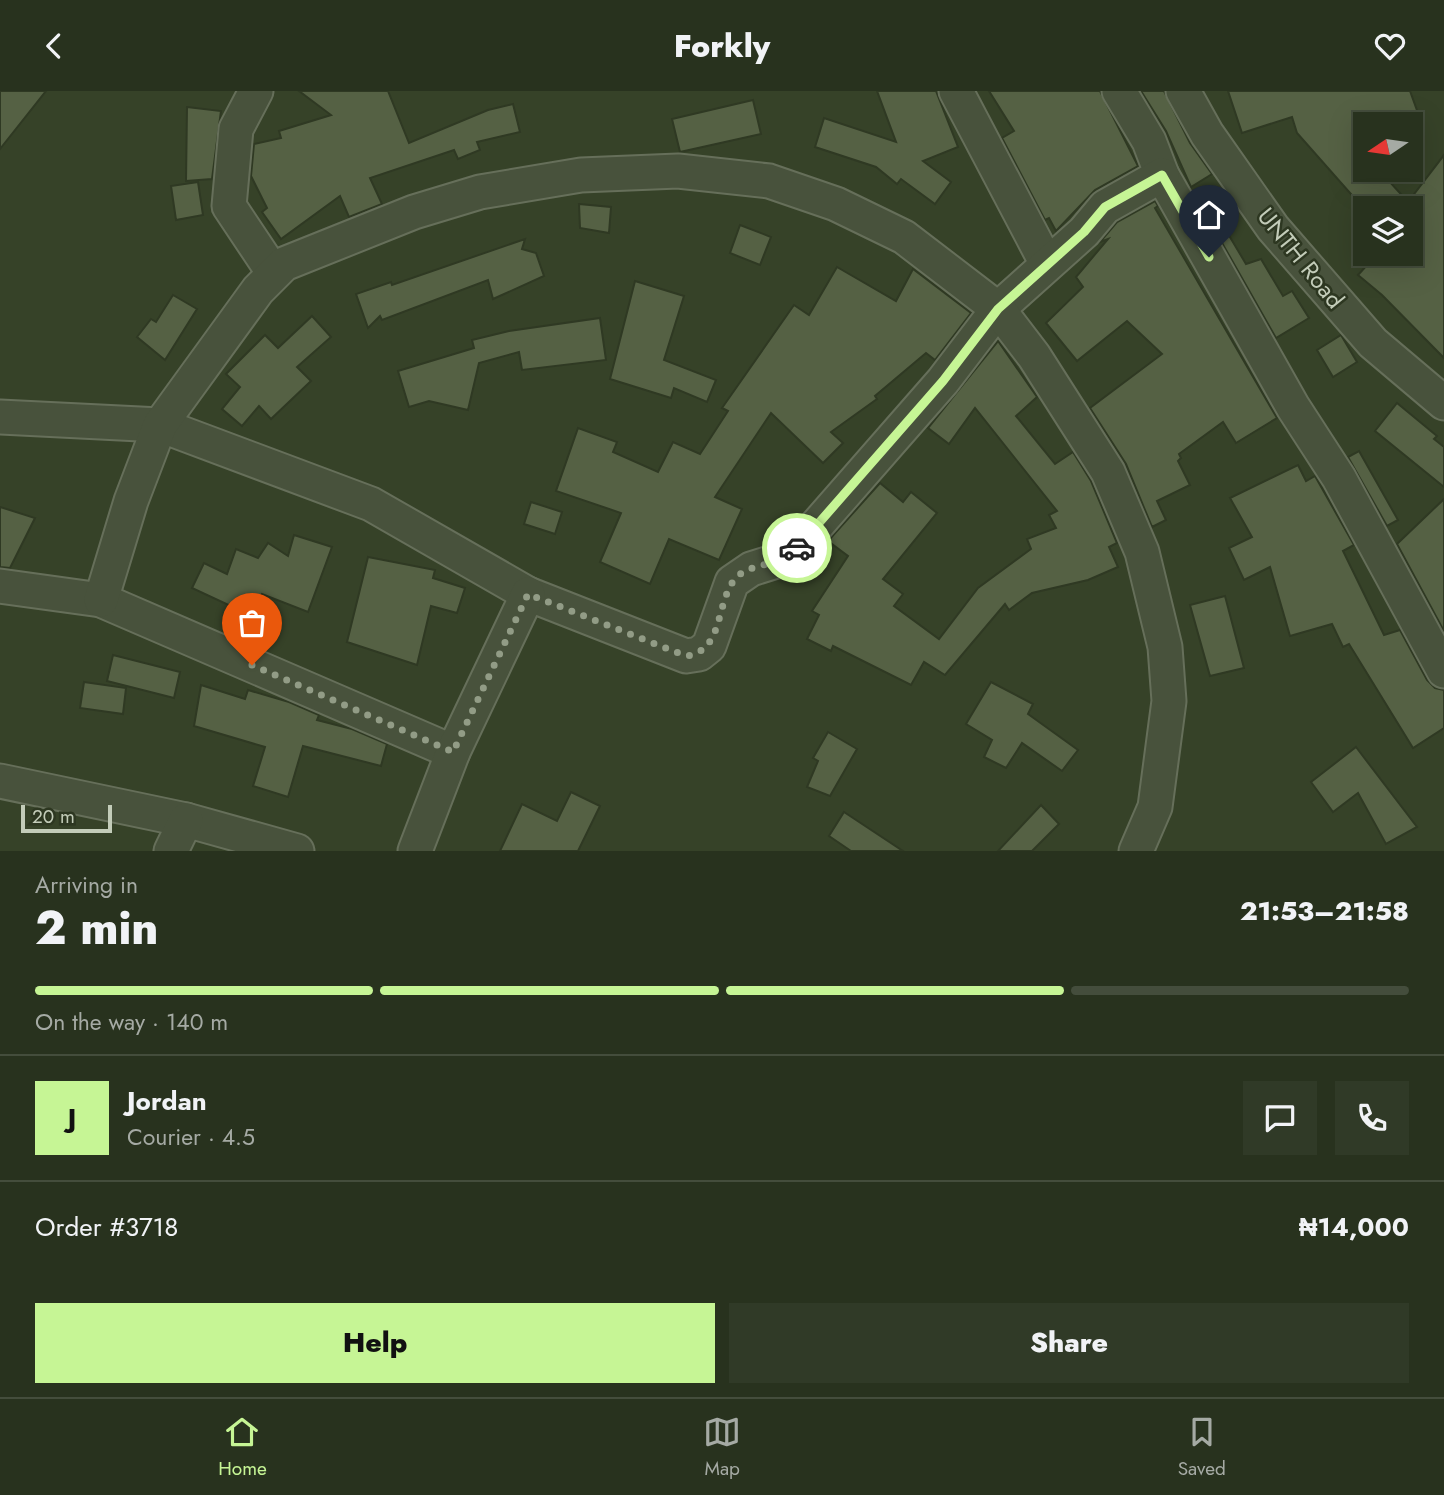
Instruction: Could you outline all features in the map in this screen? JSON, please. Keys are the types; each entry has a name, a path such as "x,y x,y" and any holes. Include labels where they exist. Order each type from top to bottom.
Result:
{"street":[{"path":"256,91 236,129 229,206 273,272"},
{"path":"956,91 1047,264"},
{"path":"1119,91 1149,141 1162,175 1293,407 1339,478 1444,671"},
{"name":"UNTH Road","path":"1183,91 1207,134 1273,228 1361,331 1444,403"},
{"path":"101,600 131,501 160,425 273,272 284,264 373,227 480,193 581,175 678,171 769,181 836,204 904,237 998,309 1034,356 1108,472 1142,552 1165,647 1170,701 1155,807 1136,851"},
{"path":"0,417 160,425 371,504 528,594 686,656 699,654 709,646 732,582 751,569 789,557 943,381 998,309 1084,232 1105,207 1162,175"},
{"path":"0,586 101,600 453,752"},
{"path":"415,851 453,752 528,594"},
{"path":"0,781 186,820 296,851"},
{"path":"172,851 186,820"}],"building":[{"path":"0,91 46,91 0,149"},
{"path":"299,91 388,91 409,143 488,110 513,104 520,132 477,142 480,150 458,159 454,150 370,178 382,204 349,217 340,196 281,239 262,212 267,208 251,176 254,144 281,138 279,131 331,115"},
{"path":"877,91 936,91 958,147 923,161 951,182 935,204 901,179 897,184 876,167 815,147 824,118 896,142"},
{"path":"989,91 1100,91 1138,166 1095,190 1056,231 1049,218 1045,220 1002,138 1014,131"},
{"path":"1141,91 1164,91 1190,143 1212,174 1191,187 1166,131"},
{"path":"1228,91 1410,91 1418,112 1353,112 1353,182 1390,182 1403,196 1353,196 1297,133 1292,117 1242,133"},
{"path":"753,100 761,134 680,152 672,119"},
{"path":"187,107 221,111 212,179 186,181"},
{"path":"1444,155 1444,358 1382,295 1358,275 1366,266 1423,266 1423,196 1413,196"},
{"path":"198,182 203,215 176,220 171,186"},
{"path":"1155,201 1158,206 1155,208 1277,418 1236,443 1223,422 1179,454 1181,458 1178,461 1190,485 1157,501 1166,520 1152,527 1126,464 1090,408 1162,354 1127,321 1077,361 1046,323 1083,287 1076,277 1108,239 1100,242 1117,222"},
{"path":"579,204 611,207 609,233 580,228"},
{"path":"1221,222 1246,264 1261,259 1283,296 1292,291 1309,318 1276,338 1213,227"},
{"path":"740,225 771,237 760,265 730,253"},
{"path":"525,239 522,249 536,253 544,276 493,299 488,280 382,320 380,316 368,328 356,294 391,282 392,285"},
{"path":"837,267 896,301 913,269 971,313 935,360 926,353 875,396 877,399 831,432 843,443 823,463 771,413 715,497 742,509 719,560 669,539 650,584 600,562 621,513 556,491 578,428 617,442 613,452 658,472 673,442 700,454 728,411 722,408 794,305 809,315"},
{"path":"635,281 684,296 664,360 716,380 707,402 674,388 671,398 610,379"},
{"path":"173,295 197,309 165,360 137,337 151,319 156,322"},
{"path":"312,316 331,337 297,367 311,381 271,419 259,406 242,426 222,409 240,387 226,374 265,335 278,348"},
{"path":"600,318 606,360 522,370 519,352 479,363 468,410 429,401 409,407 398,371 474,348 472,340 509,331"},
{"path":"1341,335 1357,362 1333,377 1317,350"},
{"path":"998,341 1037,397 1016,416 1055,464 1073,452 1091,481 1117,543 1109,547 1118,567 1088,580 1032,593 1009,610 1005,604 945,675 924,662 911,685 833,646 831,651 807,639 819,615 812,611 848,556 828,541 880,483 903,502 911,492 937,513 883,579 903,594 894,606 939,639 978,588 1031,549 1027,539 1056,528 1049,515 1057,511 975,408 949,444 928,428"},
{"path":"1397,403 1437,436 1434,439 1444,447 1444,487 1375,431"},
{"path":"1359,451 1398,520 1387,526 1348,457"},
{"path":"1298,465 1306,481 1315,476 1354,545 1343,551 1384,635 1400,630 1427,680 1435,688 1444,690 1444,728 1413,748 1349,644 1343,647 1332,624 1290,636 1270,567 1244,580 1229,548 1252,537 1230,498"},
{"path":"1444,499 1444,631 1397,544"},
{"path":"531,502 562,512 555,534 524,524"},
{"path":"0,507 35,518 10,568 0,567"},
{"path":"294,535 332,547 308,612 262,594 252,616 192,588 204,563 227,574 236,549 258,558 268,543 288,556"},
{"path":"368,557 435,570 433,578 465,588 457,613 431,606 417,665 347,642"},
{"path":"1225,596 1244,668 1210,676 1190,605"},
{"path":"113,655 180,672 174,698 107,681"},
{"path":"84,682 126,688 123,714 80,708"},
{"path":"991,682 1033,704 1028,714 1078,750 1062,771 1022,743 1006,768 984,757 992,740 966,724"},
{"path":"201,685 245,699 248,690 289,702 319,715 317,720 352,729 387,744 381,766 303,746 288,797 253,786 265,747 194,726"},
{"path":"828,732 857,749 830,796 807,787 818,761 813,758"},
{"path":"1356,747 1417,827 1386,844 1358,793 1333,812 1311,782"},
{"path":"571,792 600,806 578,851 500,851 522,804 557,821"},
{"path":"1041,805 1059,824 1032,851 998,851"},
{"path":"844,812 903,851 851,851 829,836"}],"way so far":[{"path":"252,665 453,752 528,594 686,656 699,654 709,646 732,582 751,569 782,562 797,548"}],"route":[{"path":"797,548 943,381 998,309 1084,232 1105,207 1162,175 1209,257"}]}
